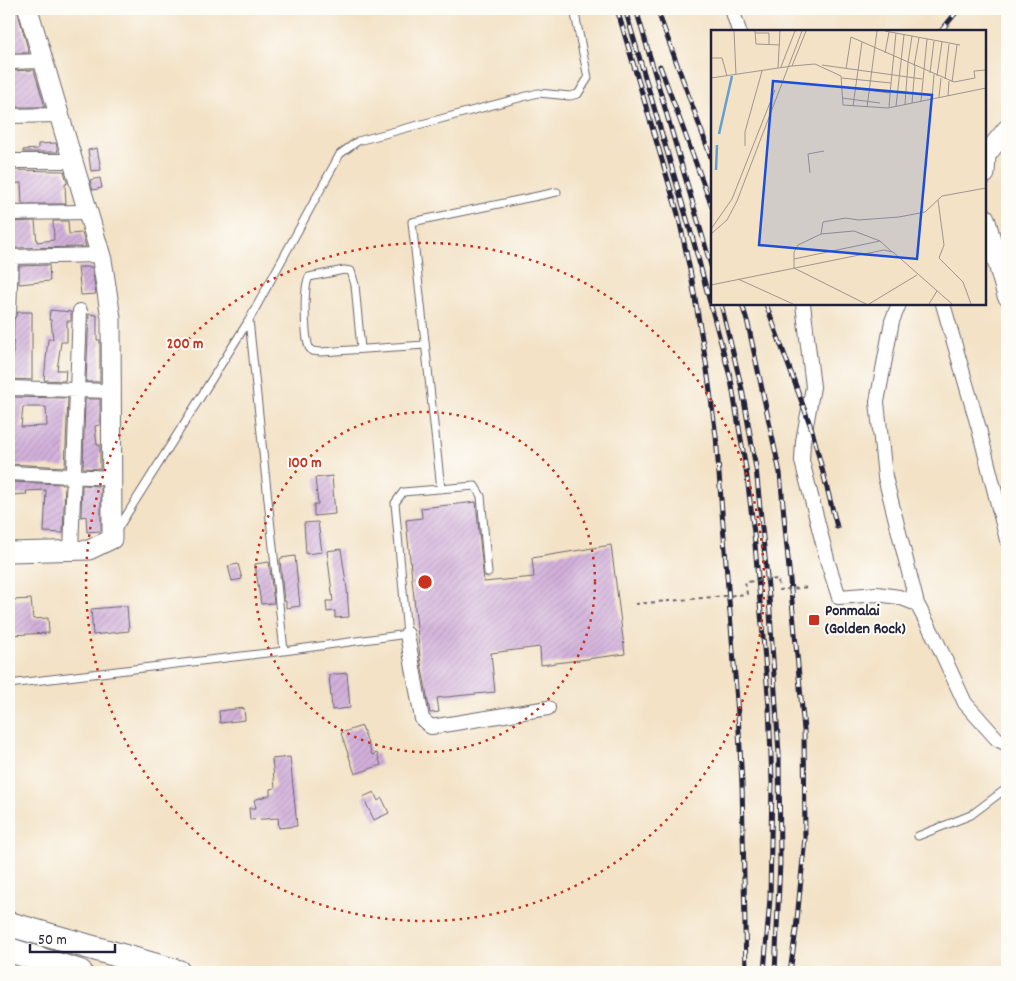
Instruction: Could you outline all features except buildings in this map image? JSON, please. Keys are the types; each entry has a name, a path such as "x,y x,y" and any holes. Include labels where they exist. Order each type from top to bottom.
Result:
{"highway":[{"path":"9,924 178,972"},
{"path":"9,950 80,972"}],"street":[{"path":"9,552 89,550 112,539 111,318 101,255 28,9"},
{"path":"732,9 739,30"},
{"path":"9,62 44,61"},
{"path":"9,116 60,115"},
{"path":"986,160 1007,129"},
{"path":"9,161 73,161"},
{"path":"9,212 88,212"},
{"path":"986,222 1007,296"},
{"path":"9,312 10,257 101,255"},
{"path":"803,305 813,388 803,441 802,461 828,563 839,596 884,595 899,597 917,604"},
{"path":"899,305 892,321 877,402 885,477 917,604 965,703 997,740 1007,744"},
{"path":"943,305 1004,511 1007,540"},
{"path":"70,550 80,311"},
{"path":"9,388 111,391"},
{"path":"9,473 112,478"},
{"path":"407,634 422,719 431,727 548,708"}],"lane":[{"path":"112,539 132,504 249,320 340,154 358,141 538,93 570,96 578,94 588,78 574,9"},
{"path":"441,489 412,222 558,192"},
{"path":"361,349 355,285 351,271 344,270 309,277 306,284 306,302 309,348 312,351 321,352 425,345"},
{"path":"249,320 284,651"},
{"path":"9,684 284,651 407,634 395,503 402,492 475,486 481,496 488,573"},
{"path":"918,836 971,815 1007,788"}],"path":[{"path":"635,604 746,594 746,582 778,579 779,590 810,587"}],"railway":[{"path":"617,9 678,214 706,362 716,436 742,783 746,972"},
{"path":"625,9 694,243 731,380 746,469 754,533 769,706 772,782 770,898 764,972"},
{"path":"636,9 711,266"},
{"path":"657,9 711,157"},
{"path":"942,30 959,9"},
{"path":"660,66 711,204"},
{"path":"721,305 742,389 756,468 769,597 779,754 780,863 775,972"},
{"path":"742,305 780,473 804,730 805,838 790,972"},
{"path":"766,305 812,430 837,527"}],"place":[{"name":"Ponmalai (Golden Rock)","path":"814,620"}]}
